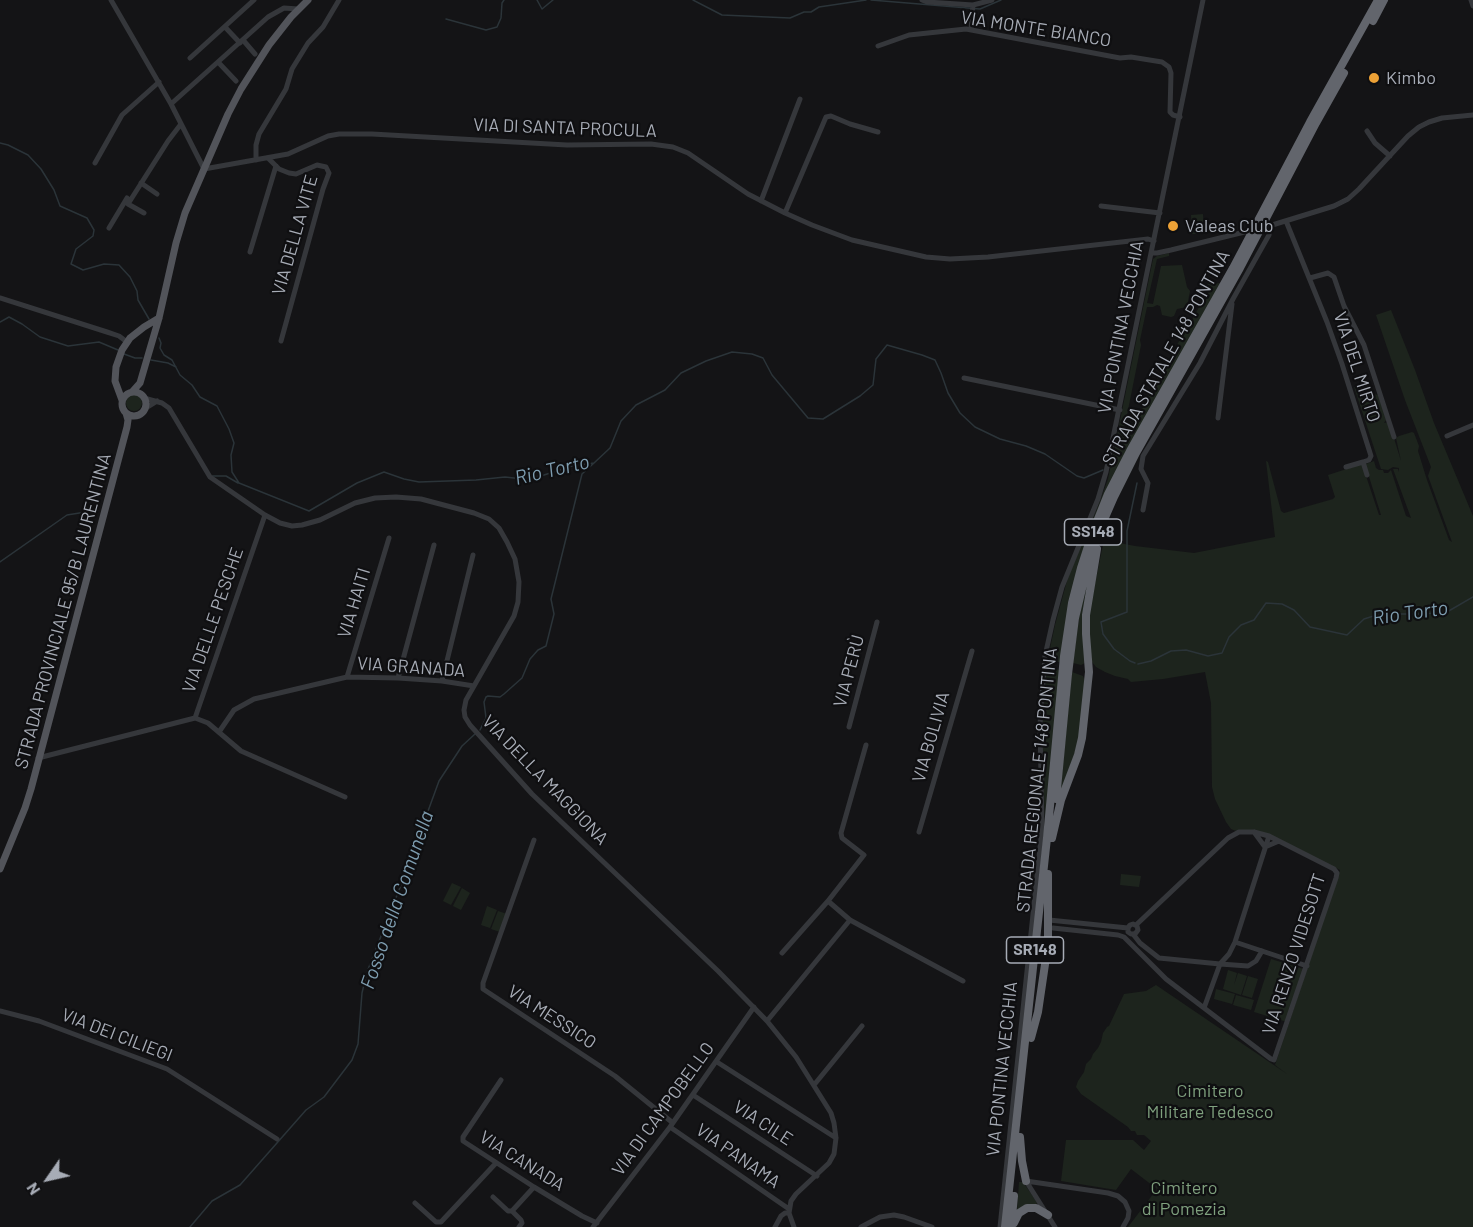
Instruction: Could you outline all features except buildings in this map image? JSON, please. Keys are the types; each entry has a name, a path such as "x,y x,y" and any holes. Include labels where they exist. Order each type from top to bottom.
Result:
{"highway":[{"path":"1369,24 1378,0"},
{"path":"1369,24 1384,0"},
{"name":"STRADA STATALE 148 PONTINA","path":"1078,588 1124,470 1240,268 1369,24"},
{"name":"STRADA STATALE 148 PONTINA","path":"1078,588 1092,534 1108,494 1119,480"},
{"path":"1052,838 1061,800 1082,738 1089,672 1086,615 1100,529"},
{"name":"STRADA REGIONALE 148 PONTINA","path":"1002,1225 1010,1185 1065,674 1078,588"},
{"name":"STRADA REGIONALE 148 PONTINA","path":"1012,1227 1052,838 1065,674"},
{"path":"1031,1038 1038,1012 1051,929 1048,874"},
{"path":"1020,1137 1026,1181"},
{"path":"1012,1227 1018,1215 1026,1208 1036,1208 1048,1215"}],"main road":[{"path":"144,409 146,404 140,390 140,383 189,200 239,92 269,45 308,0"},
{"path":"127,342 142,328 159,318"},
{"name":"STRADA PROVINCIALE 95/B LAURENTINA","path":"0,869 26,805 127,427 128,420 123,408 127,395 118,389 115,377 119,358 127,342"},
{"path":"127,395 140,383"},
{"path":"127,395 138,393 143,397"},
{"name":"STRADA PROVINCIALE 95/B LAURENTINA","path":"127,427 144,409"},
{"path":"126,413 136,415"}],"street":[{"path":"111,0 159,82 204,169"},
{"path":"190,58 254,0"},
{"path":"256,160 258,135 285,91 292,68 306,46 323,27 339,0"},
{"path":"922,0 973,5 992,0"},
{"name":"VIA PONTINA VECCHIA","path":"1002,1225 1041,835 1040,731 1044,663 1060,593 1105,479 1203,0"},
{"path":"1471,0 1473,6"},
{"path":"971,30 973,5"},
{"path":"171,104 268,18 286,8 298,9"},
{"path":"225,27 255,54"},
{"name":"VIA MONTE BIANCO","path":"878,46 910,34 964,29 1120,58 1132,57 1164,63 1169,67 1172,76 1170,112 1180,117"},
{"path":"218,62 236,81"},
{"path":"95,163 122,115 159,82"},
{"path":"761,201 800,99"},
{"path":"1152,253 1246,232 1326,209 1345,200 1363,185 1411,134 1427,123 1446,117 1473,115"},
{"path":"785,213 826,117 832,116 878,132"},
{"path":"144,213 128,204 181,124"},
{"path":"1367,131 1375,143 1390,156"},
{"name":"VIA DI SANTA PROCULA","path":"204,169 292,153 326,136 340,134 583,146 655,144 676,148 692,155 736,187 823,230 903,253 935,259 955,259 1148,239 1154,241"},
{"path":"109,228 162,144 168,141"},
{"name":"VIA DELLA VITE","path":"268,158 284,171 295,174 314,165 326,167 329,172 281,341"},
{"path":"250,252 276,166"},
{"path":"141,183 157,194"},
{"path":"1101,206 1160,213"},
{"name":"VIA DEL MIRTO","path":"1287,221 1333,338 1371,456 1369,460 1363,462"},
{"path":"1143,510 1148,483 1141,468 1143,456 1200,363 1269,235 1268,226"},
{"name":"VIA DEL MIRTO","path":"1310,279 1328,273 1334,277 1344,306 1365,347 1394,437"},
{"path":"0,298 119,336 127,342"},
{"path":"1218,418 1233,299"},
{"path":"964,378 1120,410"},
{"path":"143,397 157,401"},
{"path":"144,409 157,401"},
{"name":"VIA DELLA MAGGIONA","path":"157,401 170,410 209,476 265,515 284,524 302,525 364,500 386,497 436,503 474,513 495,524 505,536 515,560 519,582 518,602 514,616 466,700 465,717 534,796 768,1021 791,1049 831,1113 836,1138"},
{"path":"1447,436 1473,425"},
{"path":"1346,467 1363,462 1367,475"},
{"name":"VIA DELLE PESCHE","path":"39,758 195,718 265,515"},
{"name":"VIA HAITI","path":"348,677 389,538"},
{"path":"398,678 434,544"},
{"path":"442,681 473,555"},
{"name":"VIA PERÙ","path":"849,727 877,622"},
{"name":"VIA BOLIVIA","path":"919,832 972,651"},
{"name":"VIA GRANADA","path":"219,732 234,710 254,699 348,677 442,681 474,686"},
{"path":"195,718 206,722 241,751 345,797"},
{"path":"782,953 828,902 864,855 843,838 841,833 866,745"},
{"path":"1049,920 1128,928 1132,924 1136,925 1230,837 1239,832 1254,832 1265,848"},
{"name":"VIA RENZO VIDESOTT","path":"1051,929 1124,937 1162,975 1274,1060 1337,874 1334,869 1279,841 1254,832"},
{"path":"1204,1008 1220,964 1229,954 1235,942 1269,836"},
{"name":"VIA MESSICO","path":"534,840 483,988 618,1078 671,1125"},
{"path":"1265,848 1279,841"},
{"path":"828,902 850,920 963,981"},
{"path":"768,1021 850,920"},
{"path":"1051,929 1064,921"},
{"path":"1133,934 1138,930 1136,925"},
{"path":"1128,928 1128,932 1158,957 1248,966 1257,960 1262,951"},
{"path":"1235,942 1307,966"},
{"name":"VIA DI CAMPOBELLO","path":"595,1225 693,1095 754,1007"},
{"name":"VIA DEI CILIEGI","path":"0,1011 39,1021 167,1069 277,1139"},
{"path":"814,1084 862,1026"},
{"path":"717,1062 836,1138 833,1156 829,1163 793,1198 789,1211 794,1227"},
{"name":"VIA CANADA","path":"501,1080 463,1142 595,1225"},
{"name":"VIA CILE","path":"693,1095 817,1176"},
{"name":"VIA PANAMA","path":"671,1125 789,1211"},
{"path":"415,1203 436,1222 441,1222 496,1163"},
{"path":"1026,1181 1055,1227"},
{"path":"1026,1181 1118,1196 1124,1201 1129,1211 1123,1227"},
{"path":"512,1211 534,1187"},
{"path":"493,1197 508,1212 512,1211 522,1221 519,1227"},
{"path":"775,1227 781,1216 789,1211"},
{"path":"861,1227 880,1217 890,1215 904,1217 932,1227"}],"green space":[{"path":"1203,214 1204,234 1192,234 1191,215"},
{"path":"1169,253 1169,256 1157,259 1147,303 1153,304 1161,266 1182,265 1190,291 1187,307 1177,309 1171,317 1162,315 1160,306 1147,307 1124,430 1126,434 1132,435 1135,432 1144,404 1161,371 1211,286 1206,284 1221,283 1105,498 1061,662 1057,662 1049,653 1055,625 1068,577 1108,479 1153,259"},
{"path":"1391,310 1434,423 1473,516 1473,1227 1128,1227 1157,1189 1131,1169 1116,1190 1061,1181 1066,1140 1133,1140 1144,1150 1151,1141 1144,1135 1137,1135 1135,1131 1131,1131 1081,1094 1076,1087 1124,994 1146,991 1156,985 1287,1074 1275,1065 1340,870 1246,830 1231,829 1226,822 1212,787 1211,703 1205,672 1131,682 1105,672 1092,662 1089,643 1089,612 1104,540 1194,553 1275,537 1266,461 1281,511 1284,513 1333,499 1335,497 1328,475 1362,464 1379,515 1381,515 1366,467 1366,464 1374,461 1376,468 1383,470 1384,473 1391,470 1406,516 1411,518 1393,469 1398,469 1399,472 1399,468 1381,469 1354,387 1369,384 1374,394 1378,395 1387,419 1384,423 1389,422 1401,461 1396,438 1414,433 1427,480 1449,540 1452,542 1428,476 1431,467 1376,315"},
{"path":"131,395 137,395 142,403 140,409 131,411 126,406 126,400"},
{"path":"1089,571 1085,663 1081,665 1073,663 1080,610"},
{"path":"1061,670 1045,828 1042,726 1046,675 1048,671"},
{"path":"1072,672 1083,676 1085,682 1079,741 1060,794"},
{"path":"1121,874 1141,876 1139,887 1120,885"},
{"path":"452,883 461,887 451,905 443,901"},
{"path":"462,888 470,893 461,910 453,906"},
{"path":"487,906 497,910 490,928 481,925"},
{"path":"498,911 507,914 500,932 491,929"},
{"path":"1271,959 1304,969 1287,1022 1254,1012"},
{"path":"1228,970 1237,973 1234,985 1238,973 1247,976 1241,995 1223,989"},
{"path":"1248,976 1258,979 1252,998 1242,995"},
{"path":"1216,989 1235,994 1232,1004 1214,999"},
{"path":"1236,995 1254,1000 1251,1010 1233,1005"},
{"path":"1019,1182 1023,1182 1037,1202 1036,1205 1026,1205 1017,1210"}],"waterway":[{"path":"446,19 486,30 497,27 504,0"},
{"path":"537,0 542,9 553,0"},
{"path":"693,0 722,15 790,18 804,12 811,12 819,7 866,0"},
{"path":"871,0 980,9 1001,0"},
{"name":"Rio Torto","path":"0,143 28,155 41,169 54,190 60,206 87,218 94,230 93,236 76,249 71,264 83,270 104,264 119,265 130,277 137,291 138,300 149,319"},
{"path":"0,322 9,317 40,337 68,346 99,342 118,350"},
{"name":"Rio Torto","path":"159,338 160,348 164,355 172,360 180,375 192,385 200,397 217,406 234,443 231,455 232,472 239,483 309,511 357,483 384,472 419,482 505,477 523,479 572,466 594,463 610,448 621,421 636,405 665,390 681,373 732,352 752,354 763,358 772,375 808,418 823,419 873,385 876,359 887,345 922,355 935,360 948,393 960,413 975,427 1000,439 1045,454 1077,476 1084,478 1103,470"},
{"path":"124,354 142,358"},
{"path":"151,360 176,367"},
{"name":"Fosso della Comunella","path":"480,730 486,718 484,702 486,697 500,697 504,694 522,678 530,659 538,650 546,646 554,614 551,599 582,474 594,463"},
{"path":"212,476 226,476 238,483"},
{"name":"Rio Torto","path":"1135,663 1114,649 1103,634 1101,622 1127,612 1127,531 1137,483"},
{"path":"0,562 67,515 98,510"},
{"name":"Rio Torto","path":"1138,664 1151,661 1171,651 1186,650 1208,656 1222,653 1229,637 1241,625 1254,620 1266,603 1282,604 1294,610 1310,627 1347,635 1364,619 1380,614 1447,612 1473,597"},
{"name":"Fosso della Comunella","path":"190,1227 212,1201 240,1185 306,1110 324,1097 352,1060 358,1044 362,993 367,972 439,781 462,746 475,734"}],"place":[{"name":"Kimbo","path":"1374,78"},
{"name":"Valeas Club","path":"1173,226"}],"park label":[{"name":"Cimitero Militare Tedesco","path":"1210,1101"},
{"name":"Cimitero di Pomezia","path":"1184,1198"}]}
